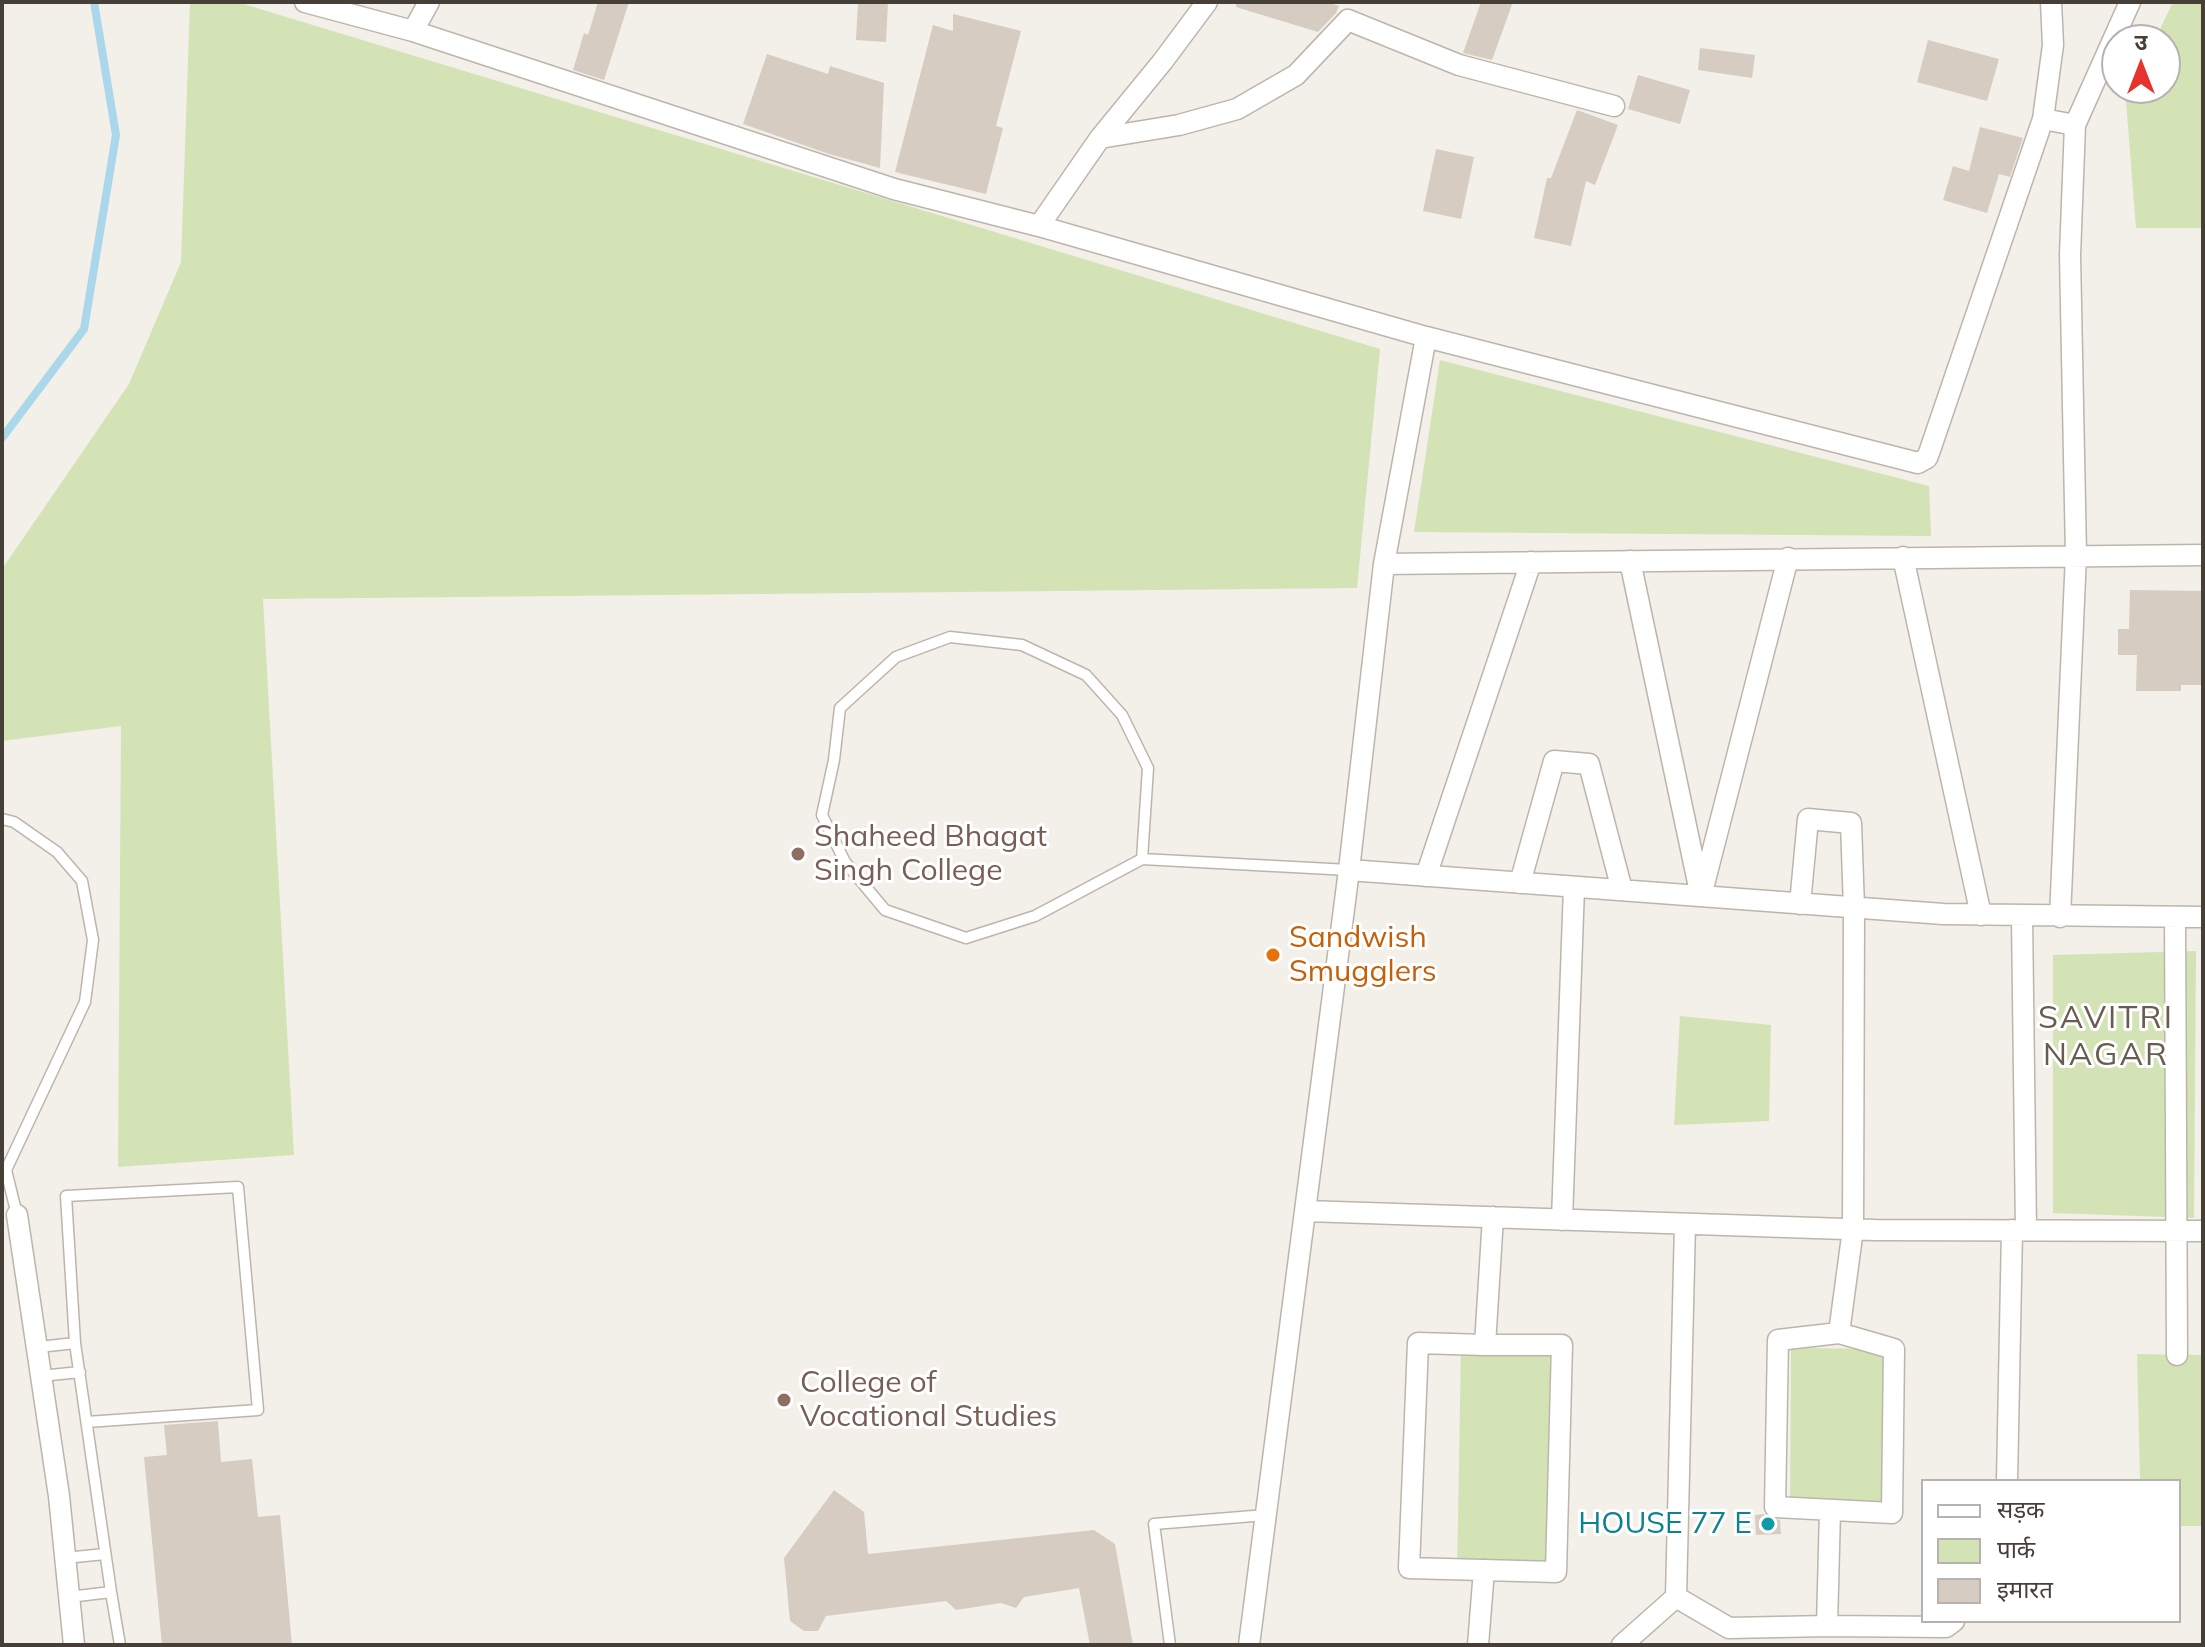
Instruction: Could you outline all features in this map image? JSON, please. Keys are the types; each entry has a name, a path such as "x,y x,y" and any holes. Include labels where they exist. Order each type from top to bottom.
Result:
{"street":[{"path":"305,2 413,31 894,189 1039,226 1426,337 1918,463 1927,458 1930,450 2043,119 2053,45 2051,2"},
{"path":"413,31 429,2"},
{"path":"1039,226 1100,138 1207,2"},
{"path":"2060,917 2076,555 2070,255 2075,125 2130,2"},
{"path":"1100,138 1179,125 1237,109 1296,75 1352,11 1459,65 1614,106"},
{"path":"2043,119 2075,125"},
{"path":"1249,1645 1349,870 1384,564 1426,337"},
{"path":"1384,564 2203,555"},
{"path":"1903,557 1981,915"},
{"path":"1701,896 1788,558"},
{"path":"1630,561 1701,896"},
{"path":"1426,876 1531,562"},
{"path":"1520,883 1554,761 1589,764 1622,890"},
{"path":"1800,904 1808,819 1851,823 1854,908 1853,1229 1839,1333"},
{"path":"1349,870 1981,915 2203,917"},
{"path":"1562,1220 1574,887"},
{"path":"2007,1479 2019,1230 2022,916"},
{"path":"2175,917 2177,1355"},
{"path":"1306,1211 1853,1229 2203,1231"},
{"path":"17,1215 39,1347 74,1645"},
{"path":"1485,1345 1493,1217"},
{"path":"1622,1645 1676,1597 1685,1224"},
{"path":"1839,1333 1894,1349 1892,1513 1775,1507 1778,1340 1839,1333"},
{"path":"1418,1343 1485,1345 1562,1345 1556,1572 1409,1568 1418,1343"},
{"path":"1827,1626 1830,1510"},
{"path":"1478,1645 1484,1570"},
{"path":"1676,1597 1729,1628 1946,1627 1951,1623"}],"lane":[{"path":"1142,859 1148,768 1122,715 1086,675 1022,645 950,637 896,657 840,708 834,760 822,815 845,862 885,910 966,938 1035,916 1142,859 1349,870"},
{"path":"2,819 14,822 57,852 82,881 93,940 85,1002 4,1169 17,1215"},
{"path":"87,1422 258,1410 238,1187 66,1196 75,1343 120,1645"},
{"path":"39,1347 75,1343"},
{"path":"41,1376 80,1372"},
{"path":"1170,1645 1154,1524 1266,1515"},
{"path":"65,1558 105,1554"},
{"path":"69,1597 111,1592"}],"green space":[{"path":"190,2 237,2 1380,349 1357,588 263,599 294,1155 118,1167 121,726 2,741 2,569 129,384 181,262"},
{"path":"2173,2 2203,2 2203,228 2136,228 2126,104 2181,104 2181,24 2163,24"},
{"path":"1440,360 1929,486 1931,536 1414,532"},
{"path":"2196,951 2194,1218 2053,1213 2053,955"},
{"path":"1680,1016 1771,1025 1769,1121 1674,1125"},
{"path":"1461,1345 1562,1345 1556,1572 1457,1576"},
{"path":"1791,1348 1894,1349 1892,1513 1790,1511"},
{"path":"2137,1354 2203,1355 2203,1526 2181,1526 2181,1479 2140,1479"}],"building":[{"path":"598,2 629,2 604,80 573,70 584,33 588,35"},
{"path":"858,2 888,2 886,42 856,40"},
{"path":"1236,2 1326,2 1339,6 1318,32 1236,7"},
{"path":"1481,2 1513,2 1492,60 1463,53"},
{"path":"953,14 1021,31 996,126 1003,128 986,194 895,172 933,25 953,31"},
{"path":"1928,40 1999,59 1987,101 1917,82"},
{"path":"1700,48 1755,55 1752,78 1698,70"},
{"path":"767,54 828,74 830,66 884,83 880,168 743,124"},
{"path":"1638,75 1690,90 1680,124 1628,109"},
{"path":"1577,110 1618,125 1595,185 1586,181 1571,246 1534,238 1547,178 1551,178"},
{"path":"1980,127 2023,138 2010,177 1999,174 1987,213 1943,200 1953,166 1969,171"},
{"path":"1436,149 1474,157 1461,219 1423,211"},
{"path":"2130,590 2203,591 2203,685 2181,685 2181,691 2136,691 2137,655 2118,655 2118,629 2129,629"},
{"path":"218,1421 221,1462 252,1459 258,1517 280,1515 292,1645 162,1645 144,1457 167,1455 164,1425"},
{"path":"834,1490 864,1512 868,1554 1094,1530 1115,1544 1133,1645 1090,1645 1079,1588 1024,1597 1016,1608 1001,1603 956,1610 946,1601 826,1616 818,1631 804,1631 790,1621 784,1558"},
{"name":"HOUSE 77 E","path":"1764,1514 1780,1520 1781,1534 1756,1535 1755,1515"}],"waterway":[{"path":"2,438 84,329 116,135 94,2"}],"place":[{"name":"Shaheed Bhagat Singh College","path":"798,854"},
{"name":"Sandwish Smugglers","path":"1273,955"},
{"name":"College of Vocational Studies","path":"784,1400"},
{"name":"HOUSE 77 E","path":"1768,1524"}],"district":[{"name":"SAVITRI NAGAR","path":"2106,1036"}]}
